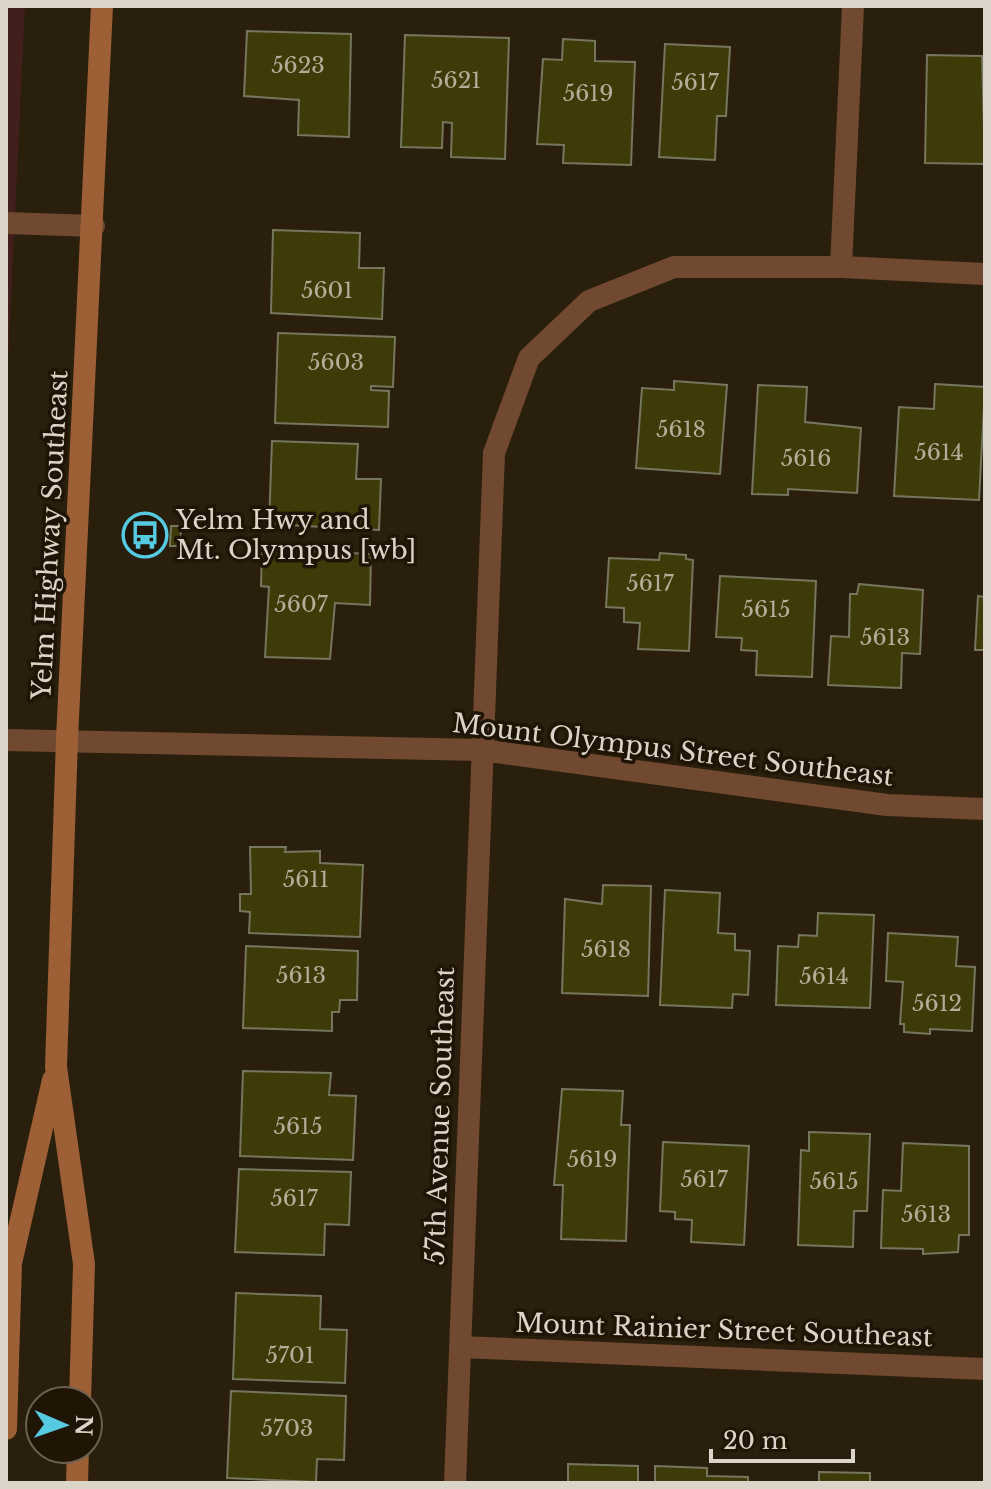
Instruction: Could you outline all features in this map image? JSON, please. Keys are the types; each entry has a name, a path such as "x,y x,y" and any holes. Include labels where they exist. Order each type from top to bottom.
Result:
{"main road":[{"name":"Yelm Highway Southeast","path":"80,1385 84,1264 56,1067 67,739 94,226 102,6"},
{"name":"Yelm Highway Southeast","path":"6,1429 11,1263 56,1067"}],"street":[{"path":"841,267 853,6"},
{"path":"6,223 94,226"},
{"name":"57th Avenue Southeast","path":"455,1483 494,453 529,358 589,301 674,267 841,267 985,274"},
{"name":"Mount Olympus Street Southeast","path":"6,740 481,750 887,805 985,809"},
{"name":"Mount Rainier Street Southeast","path":"461,1347 985,1369"}],"shaded area":[{"path":"6,6 25,6 6,404"}],"building":[{"path":"247,31 351,34 349,137 298,135 299,100 244,96"},
{"path":"405,35 509,38 505,159 451,157 452,123 443,122 442,148 401,147"},
{"path":"563,39 595,41 595,61 635,62 631,165 563,163 564,145 537,144 543,59 562,60"},
{"path":"665,44 730,47 726,116 717,116 715,160 659,157"},
{"path":"927,55 982,56 985,164 925,163"},
{"path":"273,230 360,233 359,268 384,268 382,319 271,313"},
{"path":"278,333 395,337 393,387 371,386 371,390 389,391 388,427 275,423"},
{"path":"674,381 727,385 720,474 636,468 642,388 674,390"},
{"path":"935,384 985,387 979,500 894,496 899,407 934,409"},
{"path":"758,385 807,387 805,422 861,428 857,493 788,489 788,495 752,494"},
{"path":"272,441 358,444 356,479 381,479 379,530 269,524"},
{"path":"171,526 181,526 180,546 170,546"},
{"path":"262,549 371,554 370,605 335,603 330,659 265,657 269,587 261,586"},
{"path":"660,553 686,555 686,559 693,560 689,651 638,649 640,623 624,622 624,608 606,607 609,558 659,560"},
{"path":"720,576 816,581 812,677 756,675 757,651 741,650 742,638 716,637"},
{"path":"859,584 923,590 920,654 902,653 901,688 828,685 831,636 849,637 850,594 857,594"},
{"path":"978,596 985,597 985,650 975,650"},
{"path":"250,847 286,847 285,852 320,851 320,863 363,865 360,937 249,933 250,912 240,911 240,894 251,894"},
{"path":"603,885 651,886 648,996 562,993 565,899 602,904"},
{"path":"665,890 720,893 718,933 735,934 735,950 750,951 748,995 733,994 732,1008 660,1005"},
{"path":"818,913 874,915 870,1008 776,1005 778,946 798,947 799,935 817,936"},
{"path":"888,933 958,937 956,966 975,967 972,1031 930,1029 930,1034 904,1032 904,1024 900,1024 903,982 886,981"},
{"path":"246,946 358,951 357,1000 340,1000 339,1012 332,1012 332,1031 243,1028"},
{"path":"243,1071 331,1073 329,1095 356,1096 353,1160 240,1156"},
{"path":"562,1089 623,1091 621,1125 630,1125 626,1241 561,1239 563,1185 554,1185"},
{"path":"809,1132 870,1134 867,1211 854,1211 853,1247 798,1245 801,1150 809,1151"},
{"path":"663,1142 749,1146 744,1245 691,1242 692,1220 675,1219 675,1212 660,1211"},
{"path":"903,1143 969,1146 969,1235 959,1235 958,1252 923,1254 923,1249 881,1248 883,1190 901,1191"},
{"path":"239,1169 351,1172 349,1225 325,1224 324,1255 235,1252"},
{"path":"236,1293 321,1296 320,1329 347,1330 345,1383 233,1379"},
{"path":"231,1391 346,1396 344,1460 317,1459 316,1482 227,1478"},
{"path":"568,1464 638,1466 638,1483 543,1483 568,1482"},
{"path":"655,1466 707,1468 707,1476 748,1477 748,1483 655,1483"},
{"path":"819,1472 870,1473 870,1483 819,1483"}],"place":[{"name":"Yelm Hwy and Mt. Olympus [wb]","path":"145,535"}]}
